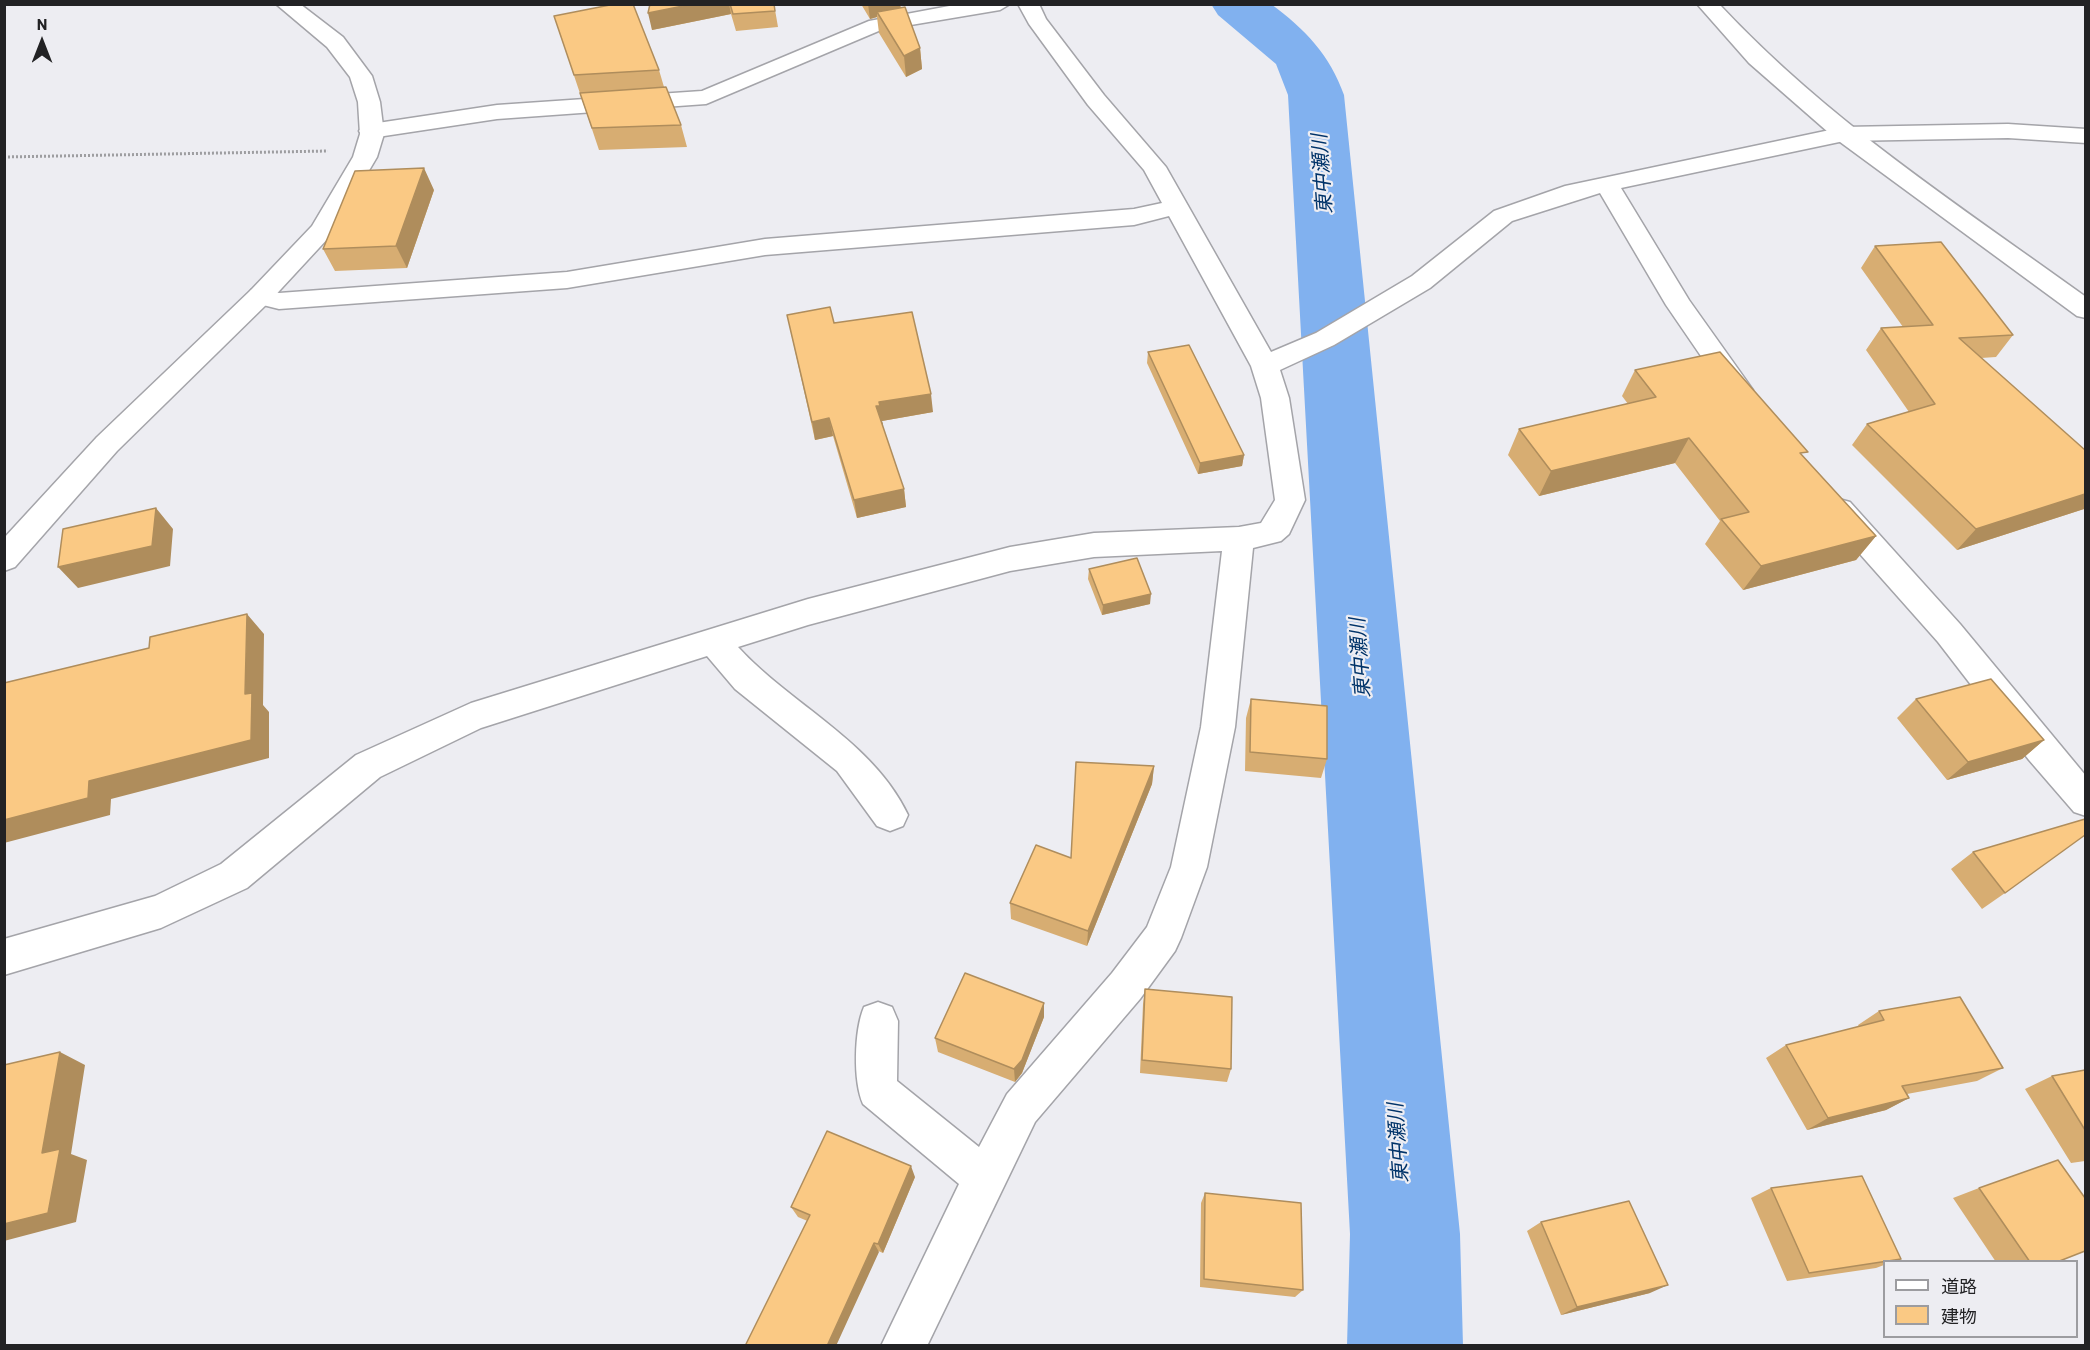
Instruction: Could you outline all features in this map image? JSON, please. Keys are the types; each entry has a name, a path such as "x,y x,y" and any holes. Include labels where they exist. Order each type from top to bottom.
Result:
{"street":[{"path":"4,559 107,444 260,296 322,230 369,142 369,102 361,76 335,42 286,4"},
{"path":"369,142 497,112 706,97 876,25 1000,4"},
{"path":"4,957 161,911 234,876 368,766 471,717 808,612 1010,559 1094,545 1239,539 1270,533 1278,526 1290,500 1275,398 1265,366 1154,167 1096,100 1036,20 1028,4"},
{"path":"1707,4 1757,58 1845,134 2085,310"},
{"path":"1265,366 1335,332 1420,282 1503,216 1574,191 1845,134 1997,131 2085,136"},
{"path":"1607,185 1679,305 1756,416"},
{"path":"260,296 279,301 567,280 765,248 1134,217 1178,207"},
{"path":"1817,486 1949,633 2041,750 2085,801"},
{"path":"903,1346 1021,1108 1126,986 1162,938 1189,867 1218,727 1239,539"},
{"path":"714,642 747,678 849,761 890,815"},
{"path":"878,1022 877,1090 985,1179"}],"path":[{"path":"4,157 283,150 369,142"}],"building":[{"path":"615,4 633,4 659,70 574,75 554,16"},
{"path":"650,4 693,4 648,13"},
{"path":"730,4 774,4 775,11 733,14"},
{"path":"905,7 920,48 904,56 877,12"},
{"path":"666,87 681,125 592,128 580,93"},
{"path":"424,168 396,246 323,249 355,171"},
{"path":"1941,242 2013,335 1959,338 2085,450 2085,494 1976,529 1867,424 1935,404 1881,328 1933,325 1875,246"},
{"path":"830,307 834,323 912,312 931,394 879,402 880,406 876,406 904,489 854,500 829,418 812,422 787,315"},
{"path":"1189,345 1244,455 1200,463 1148,352"},
{"path":"1720,352 1808,452 1800,453 1876,536 1761,566 1721,519 1749,512 1689,438 1551,471 1519,429 1656,397 1635,370"},
{"path":"156,508 152,546 58,567 63,529"},
{"path":"1137,558 1151,594 1103,605 1089,569"},
{"path":"247,614 245,694 252,693 251,740 89,781 88,798 4,820 4,683 149,648 150,637"},
{"path":"1991,679 2044,740 1968,762 1916,699"},
{"path":"1251,699 1327,706 1327,759 1250,752"},
{"path":"1076,762 1154,766 1088,931 1010,903 1036,845 1071,858"},
{"path":"2085,819 2085,835 2005,893 1973,852"},
{"path":"965,973 1044,1003 1022,1060 1014,1069 935,1038"},
{"path":"1145,989 1232,997 1231,1069 1142,1060"},
{"path":"1960,997 2003,1068 1902,1086 1909,1098 1828,1118 1786,1045 1884,1020 1879,1011"},
{"path":"60,1052 42,1153 60,1149 48,1213 4,1224 4,1065"},
{"path":"2085,1070 2085,1130 2052,1076"},
{"path":"827,1131 911,1166 878,1244 874,1243 827,1346 749,1346 746,1344 810,1215 791,1207"},
{"path":"2058,1160 2085,1198 2085,1251 2062,1260 2029,1260 1979,1188"},
{"path":"1862,1176 1901,1259 1809,1273 1771,1188"},
{"path":"1205,1193 1301,1203 1303,1290 1204,1279"},
{"path":"1629,1201 1668,1285 1577,1307 1541,1222"}],"waterway":[{"name":"東中瀬川","path":"1237,4 1275,33 1295,53 1311,78 1316,95 1405,1234 1405,1346"}]}
